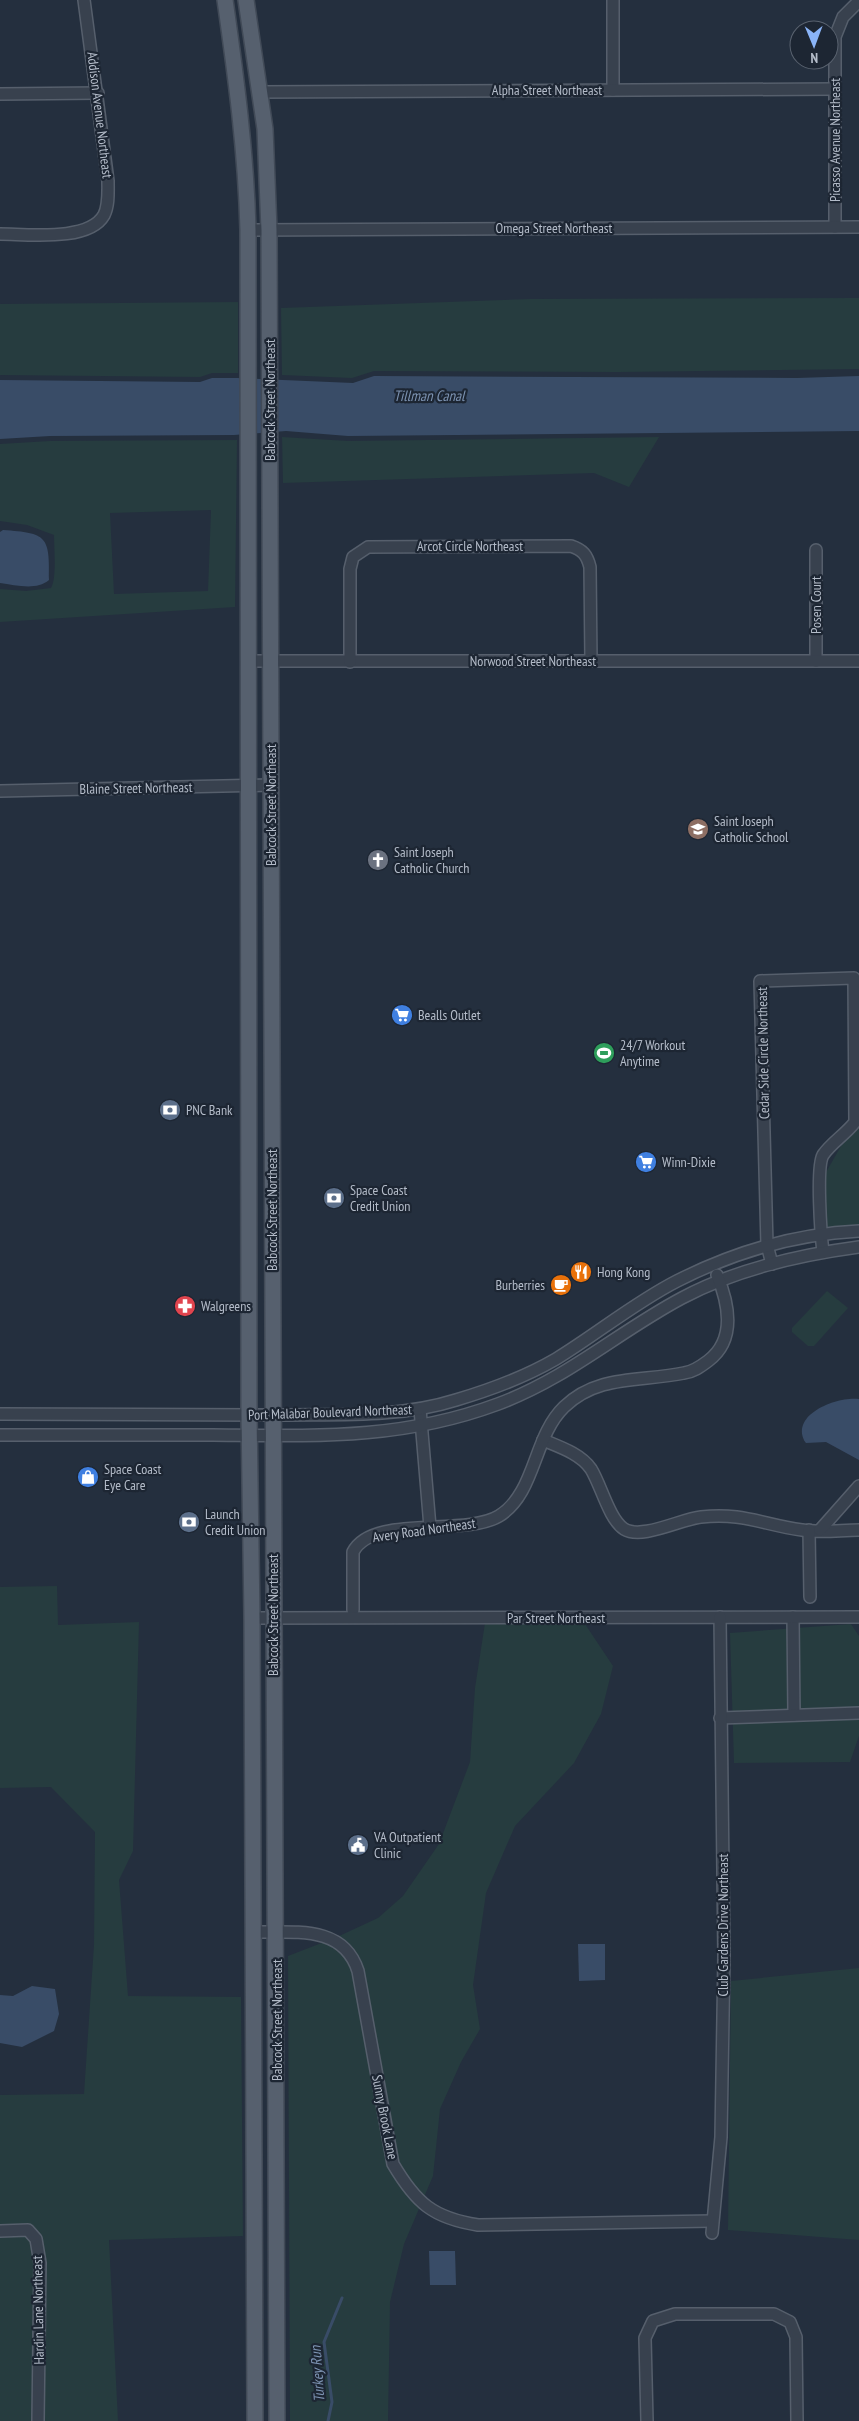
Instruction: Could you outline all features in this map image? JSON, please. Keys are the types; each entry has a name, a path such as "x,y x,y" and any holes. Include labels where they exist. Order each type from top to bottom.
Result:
{"main road":[{"name":"Babcock Street Northeast","path":"225,0 242,114 248,230 250,661 249,1435 252,1618 255,2421"},
{"name":"Babcock Street Northeast","path":"246,0 265,129 269,230 277,2421"},
{"path":"249,511 270,512"},
{"path":"254,2174 277,2174"}],"street":[{"name":"Addison Avenue Northeast","path":"0,234 81,232 94,226 103,216 108,200 108,181 98,94 84,0"},
{"path":"613,0 614,90"},
{"name":"Picasso Avenue Northeast","path":"836,227 834,38 843,17 859,0"},
{"name":"Alpha Street Northeast","path":"260,92 834,89"},
{"path":"0,94 98,94"},
{"name":"Omega Street Northeast","path":"248,230 859,227"},
{"name":"Arcot Circle Northeast","path":"350,662 350,569 353,557 368,547 388,546 571,546 581,550 587,557 590,567 590,661"},
{"name":"Posen Court","path":"816,550 816,661"},
{"name":"Norwood Street Northeast","path":"250,661 859,661"},
{"name":"Blaine Street Northeast","path":"0,791 271,785"},
{"name":"Cedar Side Circle Northeast","path":"772,1264 767,1245 760,981 854,978 855,1122 822,1156 820,1168 820,1233 823,1252"},
{"name":"Port Malabar Boulevard Northeast","path":"0,1414 273,1415 385,1413 420,1409 494,1388 554,1360 644,1300 678,1281 713,1265 767,1245 820,1233 859,1231"},
{"name":"Port Malabar Boulevard Northeast","path":"0,1435 355,1435 423,1426 499,1404 561,1376 649,1317 719,1280 772,1264 823,1252 859,1248"},
{"name":"Avery Road Northeast","path":"353,1610 353,1552 357,1544 372,1535 430,1526 468,1524 488,1521 499,1516 518,1498 543,1440 563,1408 590,1388 618,1380 685,1373 697,1369 712,1358 721,1348 728,1326 726,1302 713,1265"},
{"path":"420,1409 423,1426 430,1526"},
{"path":"543,1440 578,1456 591,1469 618,1524 625,1530 640,1532 689,1518 737,1516 815,1530 859,1530"},
{"path":"810,1597 815,1530 859,1486"},
{"name":"Club Gardens Drive Northeast","path":"712,2233 721,2137 724,1956 720,1617"},
{"path":"793,1617 794,1715"},
{"name":"Par Street Northeast","path":"252,1618 859,1617"},
{"path":"720,1718 859,1713"},
{"name":"Sunny Brook Lane","path":"253,1932 320,1934 332,1938 341,1944 354,1961 393,2164 408,2189 432,2211 453,2221 478,2225 712,2221"},
{"name":"Hardin Lane Northeast","path":"0,2231 28,2230 36,2239 40,2263 38,2421"},
{"path":"647,2421 645,2338 653,2321 675,2314 774,2314 790,2322 796,2337 797,2421"}],"green space":[{"path":"859,298 859,369 618,372 374,371 352,378 282,375 281,308 531,299"},
{"path":"238,302 238,373 212,373 200,377 0,375 0,304"},
{"path":"282,437 348,441 659,437 629,487 594,473 283,483"},
{"path":"237,440 235,607 0,622 0,589 26,591 51,588 55,562 54,535 27,525 0,521 0,444 50,441","holes":["211,510 208,591 114,594 110,513"]},
{"path":"859,1128 859,1225 826,1227 825,1174 841,1146"},
{"path":"827,1291 848,1308 814,1346 808,1346 792,1332 792,1328"},
{"path":"57,1586 58,1625 139,1622 133,1851 119,1880 128,1996 241,1997 243,2236 109,2240 118,2421 0,2421 0,2095 84,2094 94,1945 95,1832 51,1787 0,1788 0,1587"},
{"path":"485,1623 585,1624 613,1666 601,1714 574,1763 515,1826 486,1893 473,1985 480,2029 461,2062 440,2109 433,2176 404,2244 390,2302 388,2421 290,2421 288,1956 337,1937 378,1918 403,1896 439,1844 470,1762 475,1688"},
{"path":"851,1624 859,1636 859,1736 850,1762 734,1763 730,1633"},
{"path":"859,1968 859,2240 728,2230 731,1981"}],"water":[{"name":"Tillman Canal","path":"374,376 797,378 859,376 859,431 348,436 286,431 234,435 50,436 0,439 0,380 200,382 212,378 237,378 353,383"},
{"path":"3,530 29,533 43,540 48,554 49,580 32,586 0,583 0,532"},
{"path":"859,1399 859,1460 826,1442 806,1443 802,1433 804,1424 809,1416 828,1404"},
{"path":"578,1944 605,1944 605,1980 579,1981"},
{"path":"32,1986 55,1989 59,2014 54,2031 22,2047 0,2043 0,1995 13,1996"},
{"path":"429,2251 455,2251 456,2285 430,2285"}],"waterway":[{"name":"Turkey Run","path":"328,2421 332,2402 324,2342 342,2298"}],"place":[{"name":"Saint Joseph Catholic School","path":"698,829"},
{"name":"Saint Joseph Catholic Church","path":"378,860"},
{"name":"Bealls Outlet","path":"402,1015"},
{"name":"24/7 Workout Anytime","path":"604,1053"},
{"name":"PNC Bank","path":"170,1110"},
{"name":"Winn-Dixie","path":"646,1162"},
{"name":"Space Coast Credit Union","path":"334,1198"},
{"name":"Hong Kong","path":"581,1272"},
{"name":"Burberries","path":"561,1285"},
{"name":"Walgreens","path":"185,1306"},
{"name":"Space Coast Eye Care","path":"88,1477"},
{"name":"Launch Credit Union","path":"189,1522"},
{"name":"VA Outpatient Clinic","path":"358,1845"}]}
